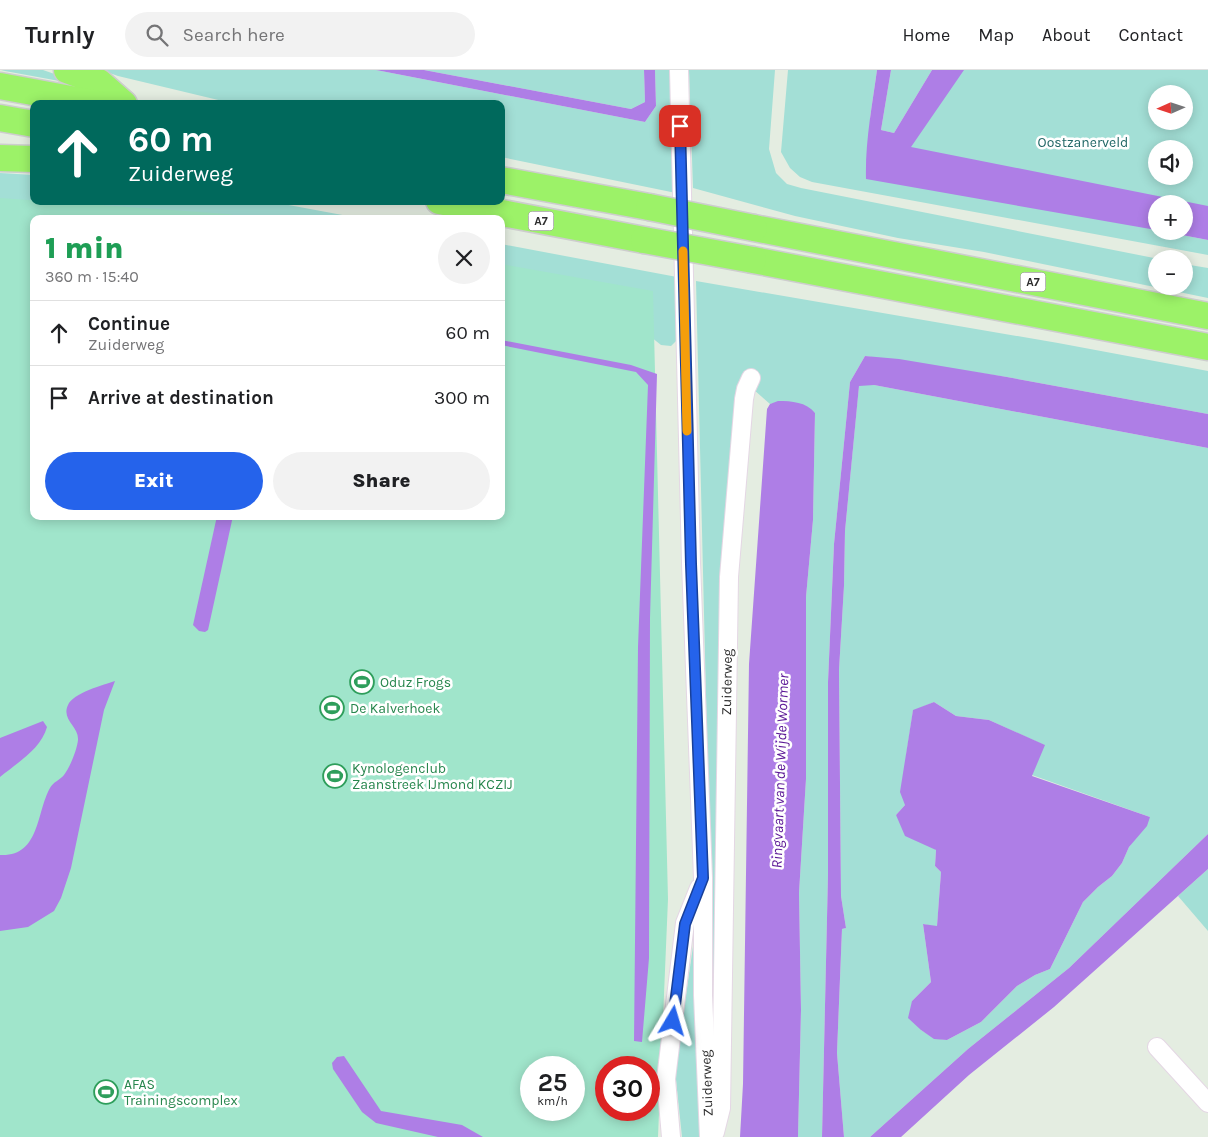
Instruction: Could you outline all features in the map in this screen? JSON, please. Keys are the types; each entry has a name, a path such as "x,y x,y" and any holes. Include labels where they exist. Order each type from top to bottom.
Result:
{"highway":[{"path":"67,70 99,82 119,100"},
{"path":"0,86 76,100"},
{"path":"0,118 30,123"},
{"path":"0,158 30,159"},
{"name":"A7","path":"505,181 1208,316"},
{"name":"A7","path":"460,205 1208,347"}],"street":[{"name":"Zuiderweg","path":"679,70 691,573 703,878 703,995 710,1137"},
{"name":"Zuiderweg","path":"713,1137 721,1108 729,577 744,399 746,388 751,378"},
{"path":"671,1137 666,1079 685,924 703,878"},
{"path":"1156,1047 1208,1103"}],"green space":[{"path":"1,70 43,70 92,87 5,71"},
{"path":"101,70 376,70 645,122 656,106 655,70 670,70 676,193 505,158 505,100 218,100 118,76"},
{"path":"424,70 644,70 645,102 631,109"},
{"path":"689,70 775,70 769,149 776,173 787,184 1148,257 1148,286 984,252 898,238 795,216 693,188"},
{"name":"Oostzanerveld","path":"788,70 877,70 870,118 894,180 937,70 1208,70 1208,237 1193,233 1193,195 1148,195 1148,240 1193,240 1193,237 1208,240 1208,255 1193,252 1193,250 1181,250 812,182 800,177 790,168 781,152"},
{"path":"891,70 932,70 894,133 881,130"},
{"path":"0,173 30,175 30,205 289,205 342,215 30,215 30,221 0,235"},
{"name":"De Kalverhoek","path":"0,198 30,200 30,205 100,205 233,215 30,215 30,520 505,520 505,265 653,291 668,899 660,1089 660,1056 595,1056 595,1121 659,1121 658,1137 0,1137"},
{"path":"505,245 677,277 677,340 671,346 661,345 651,337 505,310"},
{"path":"1193,266 1208,268 1208,298 1193,295"},
{"path":"696,281 1058,343 1208,371 1208,414 1007,377 865,356 850,382 834,544 828,682 828,874 822,1137 798,1137 801,1010 799,893 806,779 806,597 813,520 815,413 787,402 770,404 744,381 715,1071"},
{"path":"859,385 874,385 1208,448 1208,834 1069,968 968,1049 870,1137 844,1137 837,1053 842,929 846,928 841,896 839,670 845,531","holes":["934,702 956,716 989,720 1044,745 1032,775 1150,817 1112,876 1083,902 1050,969 1035,975 1017,986 981,1022 947,1040 934,1038 921,1030 912,1001 931,982 923,924 937,927 941,872 935,866 936,850 896,815 905,805 906,756 913,711"]},
{"path":"1208,869 1208,931 1178,896"},
{"path":"696,926 703,1137 682,1137 675,1070"}],"water":[{"path":"376,70 424,70 631,109 645,102 644,70 655,70 656,106 645,122"},
{"path":"877,70 891,70 881,130 894,133 932,70 964,70 911,147 1153,195 1148,195 1148,229 866,179 871,111"},
{"path":"1193,203 1208,206 1208,240 1193,237"},
{"path":"505,341 631,365 657,374 650,618 649,958 642,1042 634,1041 638,647 648,385 636,372 505,346"},
{"path":"865,356 899,359 1007,377 1208,414 1208,448 874,385 859,386 845,531 839,670 841,896 846,928 842,929 837,1053 844,1137 822,1137 828,874 828,682 834,544 850,382"},
{"name":"Ringvaart van de Wijde Wormer","path":"778,401 803,404 815,413 813,520 806,597 806,779 799,893 801,1010 798,1137 740,1137 743,1084 749,664 767,409 770,404"},
{"path":"216,520 232,520 208,630 205,632 199,631 193,625"},
{"path":"115,681 104,710 71,868 61,898 54,911 28,927 0,931 0,855 13,854 23,849 30,841 35,832 45,798 50,788 64,775 71,763 78,735 68,719 66,710 68,705 82,693"},
{"path":"934,702 956,716 989,720 1045,745 1032,776 1150,817 1147,826 1129,847 1122,863 1112,876 1083,902 1050,969 1035,975 1017,986 981,1022 947,1040 934,1039 908,1018 912,1001 931,982 923,924 937,926 941,872 935,866 936,850 905,836 896,815 905,805 900,792 913,710"},
{"path":"43,721 47,727 40,742 28,755 0,777 0,738"},
{"path":"1208,834 1208,869 1054,1007 969,1075 901,1137 870,1137 968,1049 1069,968"},
{"path":"344,1056 381,1111 462,1125 483,1137 438,1137 376,1123 362,1112 333,1069 332,1063 337,1057"}],"slow traffic":[{"path":"683,251 687,431"}],"place":[{"name":"Oduz Frogs","path":"362,682"},
{"name":"De Kalverhoek","path":"332,708"},
{"name":"Kynologenclub Zaanstreek IJmond KCZIJ","path":"335,776"},
{"name":"AFAS Trainingscomplex","path":"106,1092"}],"route":[{"path":"673,1021 685,924 703,878 691,564 680,126"}]}
